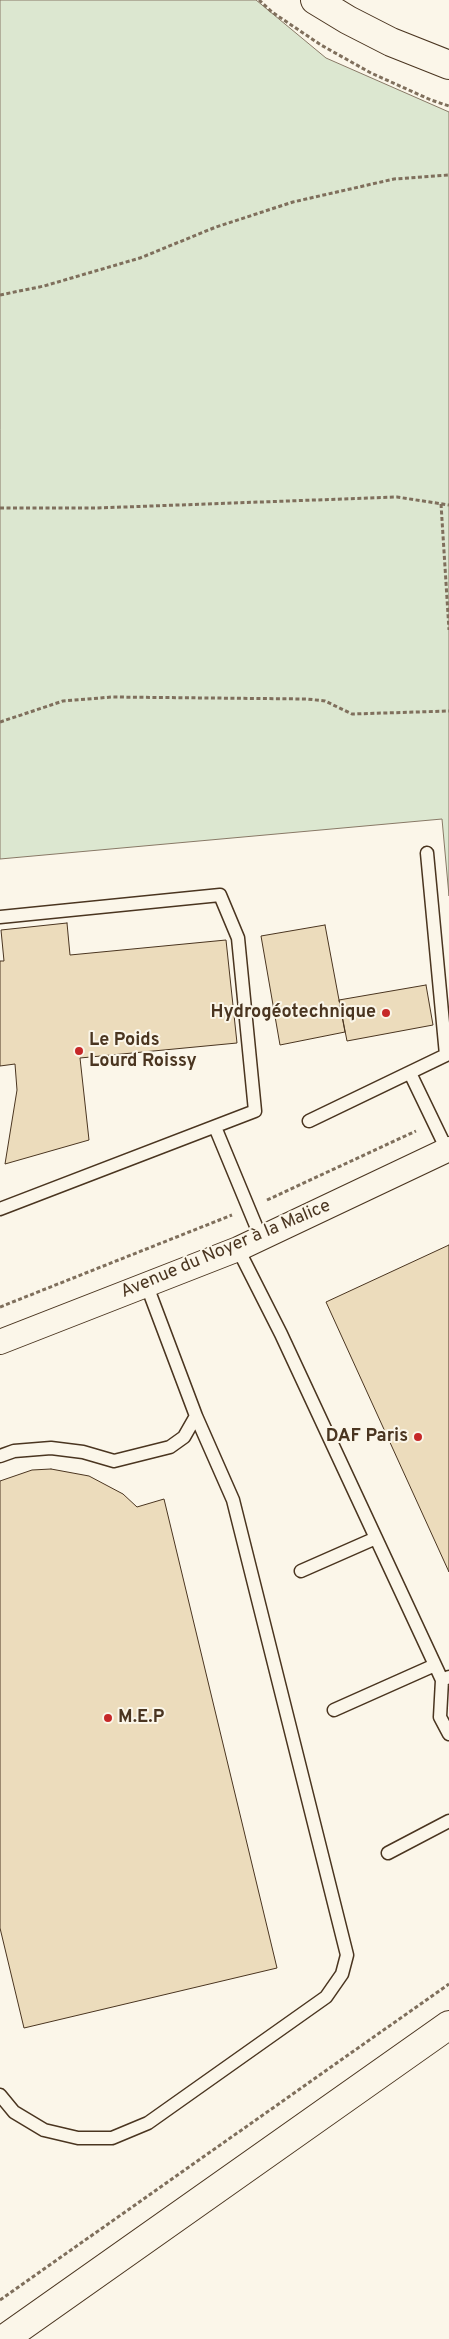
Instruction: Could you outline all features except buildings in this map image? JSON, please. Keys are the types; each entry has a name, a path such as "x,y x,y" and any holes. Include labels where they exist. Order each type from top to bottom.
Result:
{"street":[{"path":"316,0 348,20 391,42 449,65"},
{"name":"Avenue du Noyer à la Malice","path":"0,1342 238,1249 448,1150"},
{"path":"4,2339 449,2025"}],"lane":[{"path":"309,1121 446,1055 427,853"},
{"path":"0,917 220,895 238,938 255,1111 0,1209"},
{"path":"410,1073 448,1150"},
{"path":"215,1127 261,1238"},
{"path":"238,1249 281,1334 434,1666 445,1679 440,1717 449,1734"},
{"path":"0,2095 14,2112 44,2130 78,2138 112,2138 148,2123 326,1997 342,1974 347,1955 233,1500 196,1416 147,1286"},
{"path":"0,1456 14,1451 51,1448 83,1452 114,1461 170,1447 184,1438 196,1416"},
{"path":"301,1571 376,1538"},
{"path":"334,1710 434,1666"},
{"path":"388,1852 449,1821"}],"path":[{"path":"259,0 272,12 321,45 363,68 431,100 449,106"},
{"path":"0,295 44,286 140,258 216,227 293,202 394,179 449,175"},
{"path":"0,508 96,508 397,497 449,505"},
{"path":"441,504 449,630"},
{"path":"0,722 63,701 112,697 307,699 325,701 352,714 449,711"},
{"path":"0,1308 249,1208 434,1123"},
{"path":"0,2300 449,1984"}],"green space":[{"path":"0,0 256,0 326,58 449,112 449,896 442,819 0,859"}],"place":[{"name":"Hydrogéotechnique","path":"386,1013"},
{"name":"Le Poids Lourd Roissy","path":"79,1051"},
{"name":"DAF Paris","path":"418,1437"},
{"name":"M.E.P","path":"108,1718"}]}
